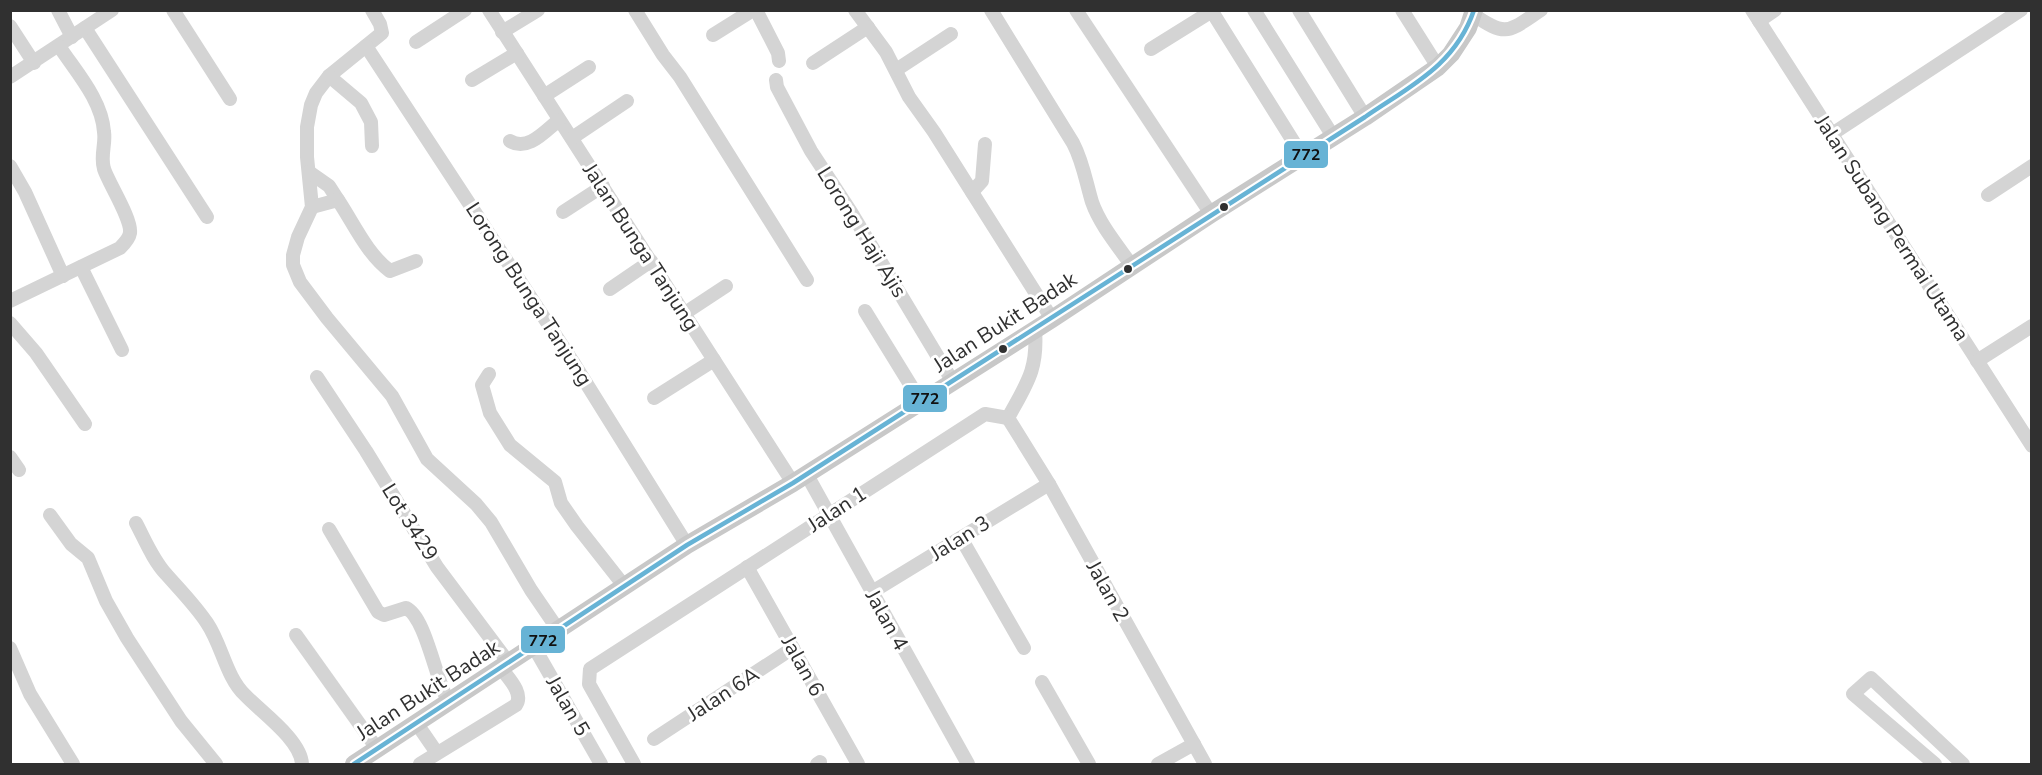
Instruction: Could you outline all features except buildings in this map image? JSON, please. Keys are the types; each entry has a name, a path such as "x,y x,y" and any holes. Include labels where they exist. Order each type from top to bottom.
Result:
{"main road":[{"name":"Jalan Bukit Badak","path":"354,765 687,545 800,479 1052,319 1211,214 1334,138 1438,67 1461,39 1474,13"}],"street":[{"path":"58,10 72,37"},
{"path":"10,77 112,10"},
{"path":"173,10 231,99"},
{"path":"372,10 382,30 381,34 328,76 311,105 307,127 312,207 298,237 293,265 300,282 327,318 392,396 427,459 476,504 491,522 531,590 559,631"},
{"path":"416,42 465,10"},
{"name":"Jalan Bunga Tanjung","path":"489,10 714,360 800,479"},
{"path":"502,32 538,10"},
{"path":"635,10 663,55 680,77 807,280"},
{"path":"713,35 754,10 778,53 779,61"},
{"path":"813,63 874,10"},
{"path":"991,10 1074,143 1080,156 1093,204 1132,266"},
{"path":"1076,10 1211,214"},
{"path":"1254,10 1334,138"},
{"path":"1299,10 1365,117"},
{"path":"1402,10 1438,67"},
{"path":"1474,13 1497,30 1518,26 1541,10"},
{"path":"1755,16 1775,10"},
{"path":"1832,134 2021,10"},
{"path":"1151,49 1212,11 1303,157"},
{"name":"Jalan Subang Permai Utama","path":"1755,16 2031,446"},
{"path":"862,19 896,70 909,97 1052,319"},
{"path":"10,26 34,63"},
{"path":"86,28 207,218"},
{"path":"896,70 951,34"},
{"path":"10,300 120,249 128,239 130,226 102,161 105,132 101,114 91,94 58,46"},
{"name":"Lorong Bunga Tanjung","path":"366,46 560,342 687,545"},
{"path":"472,80 517,53"},
{"path":"544,96 589,67"},
{"path":"328,76 361,103 371,122 372,146"},
{"name":"Lorong Haji Ajis","path":"776,80 777,87 811,151 851,212 953,382"},
{"path":"572,138 627,100"},
{"path":"510,141 519,145 527,145 559,120"},
{"path":"972,192 982,181 985,144"},
{"path":"10,166 25,192 63,276"},
{"path":"1988,195 2031,166"},
{"path":"309,172 329,186 369,249 390,272 416,261"},
{"path":"563,212 603,186"},
{"path":"312,207 338,200"},
{"path":"610,289 651,261"},
{"path":"81,267 122,350"},
{"path":"685,314 726,286"},
{"path":"866,311 921,402"},
{"path":"10,323 36,353 85,424"},
{"path":"1977,361 2031,326"},
{"path":"1008,418 1035,365 1035,329"},
{"path":"654,398 714,360"},
{"path":"489,374 482,385 490,413 500,429 518,453 555,482 561,503 625,587"},
{"name":"Lot 3429","path":"317,377 366,451 437,567 505,666 519,694 516,705 420,765"},
{"name":"Jalan 1","path":"634,765 589,684 590,669 985,414 1008,418"},
{"name":"Jalan 2","path":"1008,418 1049,484 1205,765"},
{"path":"10,456 19,470"},
{"name":"Jalan 4","path":"800,479 828,514 968,765"},
{"name":"Jalan 3","path":"872,592 1049,484"},
{"path":"50,515 71,544 88,558 106,601 127,638 181,721 216,765"},
{"path":"136,523 165,574 183,591 207,622 242,693 287,735 302,765"},
{"path":"329,529 378,612 384,615 406,608 411,611 426,638 442,692 449,703"},
{"path":"961,538 1024,648"},
{"name":"Jalan 6","path":"747,567 858,765"},
{"path":"296,635 378,750"},
{"name":"Jalan 5","path":"534,647 601,765"},
{"path":"10,648 30,694 73,765"},
{"name":"Jalan 6A","path":"654,740 793,648"},
{"path":"1935,765 1853,694 1871,678 1963,765"},
{"path":"1042,682 1089,765"},
{"path":"417,724 437,753"},
{"path":"1158,765 1194,744"}],"transit line":[{"name":"772","path":"354,764 687,545 793,483 1398,95 1443,60 1466,29 1474,10"}]}
